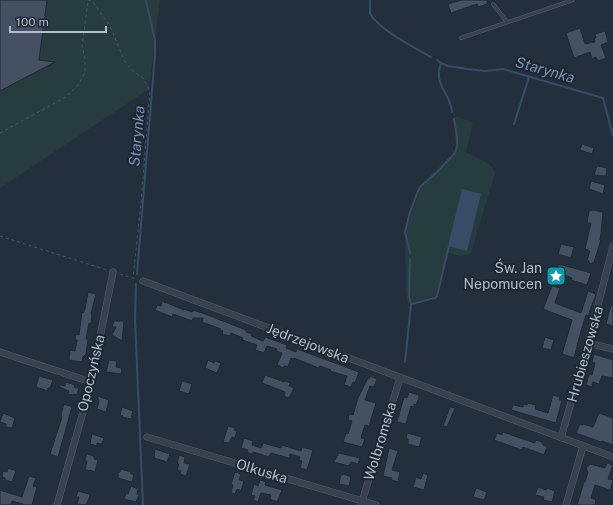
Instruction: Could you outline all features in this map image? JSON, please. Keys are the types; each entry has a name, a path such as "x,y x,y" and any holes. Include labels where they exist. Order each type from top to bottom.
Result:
{"street":[{"name":"Hrubieszowska","path":"561,438 588,343 613,246"},
{"name":"Opoczyńska","path":"57,505 91,382 113,272"},
{"name":"Jędrzejowska","path":"143,281 613,457"},
{"path":"588,343 613,349"},
{"path":"0,352 91,382"},
{"name":"Wolbromska","path":"362,503 400,378"},
{"name":"Olkuska","path":"147,437 362,503 376,505"},
{"path":"566,505 583,446"}],"lane":[{"path":"461,38 573,0"},
{"path":"493,4 507,22"}],"path":[{"path":"0,133 66,97 79,84 85,72 85,58 82,46 88,0 92,1 110,26 125,62 134,72 144,78 150,91 133,278"},
{"path":"0,236 143,281"}],"green space":[{"path":"0,0 160,0 149,89 0,188"},
{"path":"454,116 473,122 466,152 487,163 494,169 495,173 471,253 462,256 447,252 436,296 408,303 406,291 405,235 423,183 451,156 456,147"}],"water":[{"path":"462,189 481,194 467,251 448,246"}],"building":[{"path":"0,0 47,0 39,60 55,62 0,91"},
{"path":"461,0 487,0 487,4 478,7 477,4 451,13 448,4"},
{"path":"580,28 585,44 595,42 595,34 605,31 608,42 601,45 606,58 598,61 596,57 592,59 590,52 574,58 566,33"},
{"path":"582,144 594,148 592,154 580,150"},
{"path":"597,166 607,168 606,176 594,175"},
{"path":"591,181 605,185 603,194 589,189"},
{"path":"593,210 603,212 601,240 594,262 590,264 587,260 590,251 585,249 591,223 587,223 589,211"},
{"path":"561,244 574,247 571,258 558,254"},
{"path":"559,264 591,273 587,285 571,280 572,278 557,272"},
{"path":"552,286 560,288 555,303 581,313 588,291 596,294 588,316 586,315 574,358 562,354 572,320 543,309"},
{"path":"88,292 96,294 91,314 91,324 89,323 86,339 88,339 86,354 83,357 82,362 69,360 70,350 75,351 77,340 75,340 76,334 79,335 82,312 83,313 85,309"},
{"path":"162,301 184,310 192,312 193,310 205,314 246,330 246,332 252,334 251,336 263,341 265,337 287,345 286,348 296,352 297,349 359,372 355,383 353,382 351,387 344,385 347,376 330,371 331,370 320,366 319,368 294,358 291,358 288,367 284,366 284,368 277,365 282,353 276,351 277,349 267,346 264,353 255,350 257,345 242,340 243,338 231,333 230,336 222,334 223,331 220,330 221,329 202,322 203,318 193,318 192,321 173,314 172,317 155,310 157,305 161,306"},
{"path":"611,305 613,306 613,326 606,324"},
{"path":"114,321 124,321 122,341 112,335 116,327 112,327"},
{"path":"545,337 554,340 551,350 542,348"},
{"path":"594,354 613,360 613,378 602,376 599,384 593,382 592,387 586,385 589,374 592,375 595,363 592,362"},
{"path":"109,360 117,361 116,367 122,368 121,374 106,372"},
{"path":"208,360 214,363 215,361 221,363 217,373 205,368"},
{"path":"265,375 290,383 289,386 294,388 289,398 284,396 285,392 262,383"},
{"path":"39,376 53,380 50,388 48,388 48,391 36,387"},
{"path":"370,376 377,379 374,387 370,386 365,400 376,403 369,426 365,425 361,438 365,439 362,447 343,442 346,433 348,434 352,421 348,420 349,414 353,415 358,398"},
{"path":"182,381 192,384 189,394 179,391"},
{"path":"66,382 79,388 77,395 68,394 69,391 59,387 60,385 65,386"},
{"path":"409,392 419,395 419,398 416,405 414,404 414,407 411,406 406,424 397,422 404,397 407,398"},
{"path":"553,395 560,397 559,400 562,400 556,423 511,410 513,405 523,407 524,404 527,405 528,403 536,405 535,409 548,413"},
{"path":"97,396 109,400 106,412 97,409 99,401"},
{"path":"64,404 72,407 58,457 50,454 62,417 61,414"},
{"path":"122,407 133,411 131,419 120,415"},
{"path":"450,407 455,408 447,427 443,426"},
{"path":"3,413 15,418 12,428 6,427 6,424 0,422"},
{"path":"599,413 613,418 613,445 576,433 580,424 593,427"},
{"path":"228,426 235,428 234,430 237,431 235,438 232,437 229,443 223,442"},
{"path":"503,432 535,443 536,440 542,442 542,444 547,447 544,455 523,447 522,450 494,440 497,433 502,435"},
{"path":"407,433 422,437 419,447 408,444 408,439 406,438"},
{"path":"92,434 104,438 102,444 97,443 97,446 90,444"},
{"path":"244,438 253,441 252,445 261,448 263,443 281,448 282,445 301,451 302,447 313,450 307,470 300,468 302,461 299,460 300,457 290,454 289,458 271,453 269,457 253,452 252,454 247,452 248,450 241,448"},
{"path":"389,448 398,451 392,470 400,472 398,482 391,480 392,478 383,476"},
{"path":"155,449 170,454 167,462 154,458"},
{"path":"339,453 360,458 358,464 351,462 349,466 334,462"},
{"path":"87,454 94,456 94,459 98,460 95,472 85,469"},
{"path":"179,455 185,457 184,463 190,464 186,476 180,474 181,471 177,470"},
{"path":"607,463 613,465 608,479 613,480 610,490 595,485 591,498 596,500 595,505 577,505 588,472 586,468 590,464 605,468"},
{"path":"8,468 16,471 12,482 5,480 5,478 2,477 3,471 7,472"},
{"path":"121,469 134,474 132,482 118,478 118,473"},
{"path":"235,472 241,474 239,480 244,481 241,491 237,489 235,494 231,493 233,485 231,484"},
{"path":"423,473 428,475 424,490 413,487 416,477 421,479"},
{"path":"344,474 351,477 349,486 339,484 341,475"},
{"path":"29,476 36,478 33,486 37,487 32,505 12,501 11,505 0,505 0,490 22,497"},
{"path":"260,480 266,482 265,485 282,490 277,502 270,499 271,495 261,493 258,502 253,500 255,496 251,495 254,484 258,486"},
{"path":"131,486 138,489 137,494 139,495 136,502 124,499"},
{"path":"538,487 555,491 552,502 543,500 544,497 535,495"},
{"path":"476,488 487,492 484,500 473,497"},
{"path":"78,491 89,494 90,496 86,505 77,504 79,497 76,497"}],"waterway":[{"name":"Starynka","path":"370,0 370,14 375,20 398,38 431,57"},
{"name":"Starynka","path":"137,274 155,54 155,40 146,1"},
{"name":"Starynka","path":"437,60 441,63 439,71 440,83 451,105 452,112"},
{"name":"Starynka","path":"441,63 448,66 485,71 503,69 603,98 613,136"},
{"path":"514,124 529,77"},
{"name":"Starynka","path":"410,253 405,232 410,212 421,186 455,153 457,137 454,119"},
{"name":"Starynka","path":"411,304 435,298 437,296 449,246"},
{"name":"Starynka","path":"405,362 411,304 409,296 410,259"},
{"name":"Starynka","path":"136,284 135,319 143,505"}],"place":[{"name":"Św. Jan Nepomucen","path":"556,276"}]}
